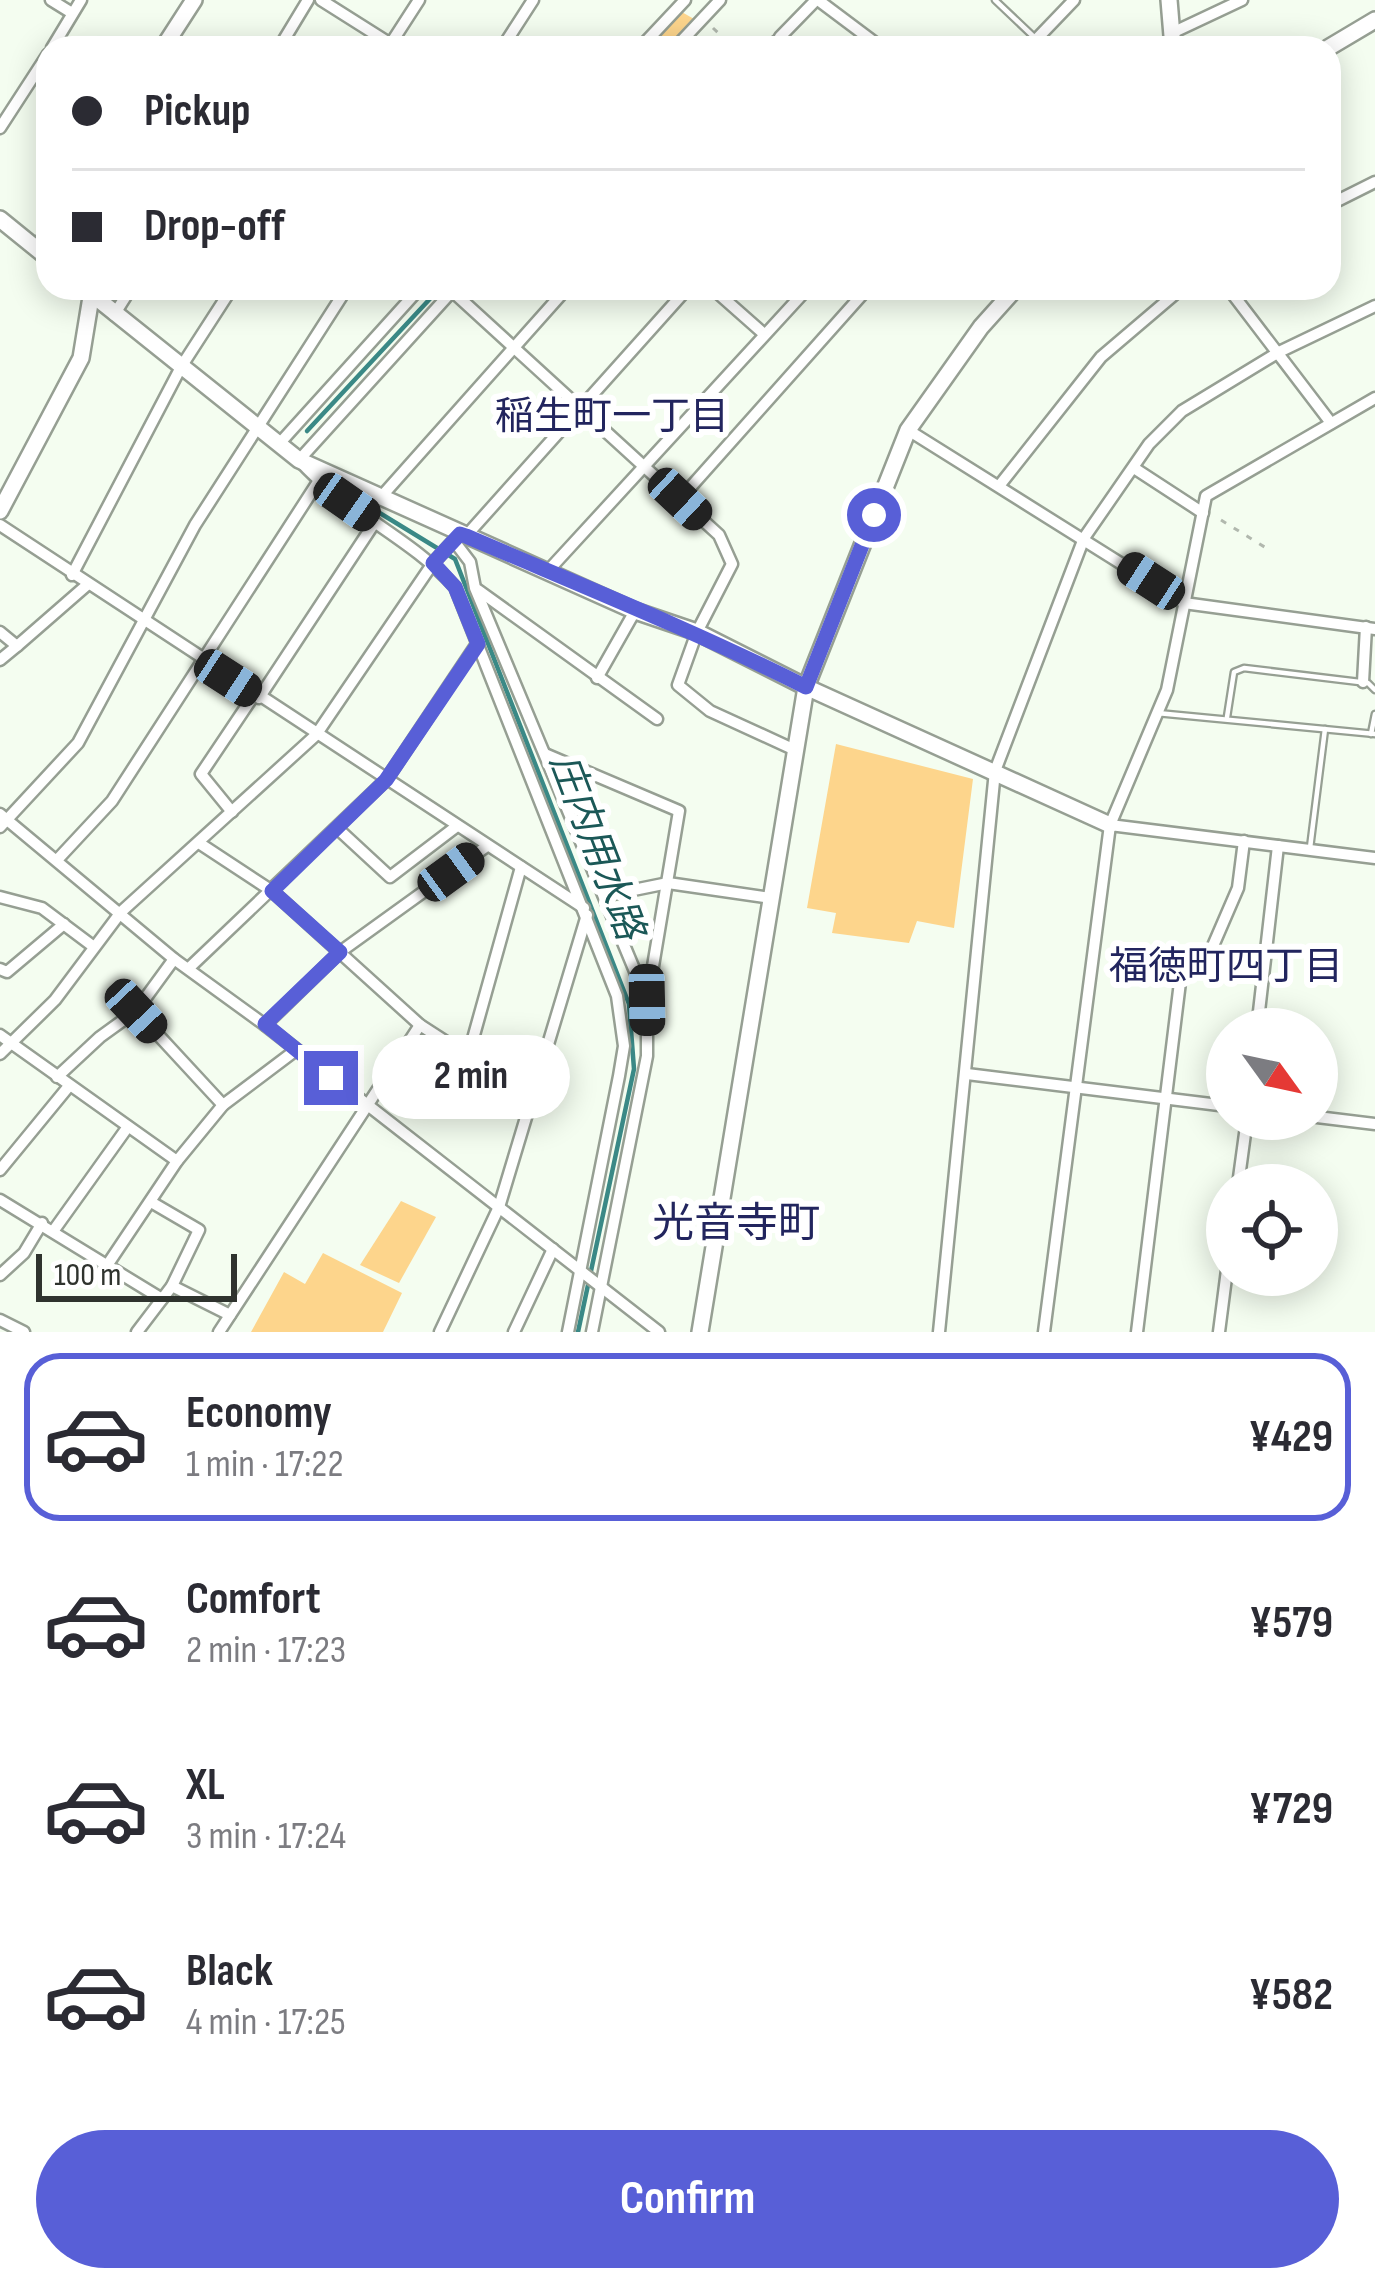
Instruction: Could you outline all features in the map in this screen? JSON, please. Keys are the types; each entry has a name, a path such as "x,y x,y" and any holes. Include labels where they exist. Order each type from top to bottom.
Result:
{"street":[{"path":"51,0 72,13"},
{"path":"59,36 81,0"},
{"path":"171,36 194,0"},
{"path":"286,36 308,0"},
{"path":"321,0 375,36"},
{"path":"398,36 419,0"},
{"path":"510,36 533,0"},
{"path":"688,36 721,0"},
{"path":"781,36 817,0 866,36"},
{"path":"1040,36 1074,0"},
{"path":"1169,0 1173,36"},
{"path":"1180,36 1242,0"},
{"path":"651,36 682,1 706,20"},
{"path":"1341,40 1375,20"},
{"path":"0,128 36,73"},
{"path":"1341,199 1375,182"},
{"path":"0,219 36,248"},
{"path":"0,511 80,358 89,300"},
{"path":"100,300 299,460 318,482 436,559 455,587 617,996 624,1046 592,1281 592,1332"},
{"path":"114,315 123,300"},
{"path":"72,575 181,367 224,300"},
{"path":"339,300 195,525 78,743 2,820 174,959 265,1024 659,1332"},
{"path":"279,444 407,300"},
{"path":"299,460 445,300"},
{"path":"465,300 719,535 733,564 697,632 678,685 710,711 796,750"},
{"path":"381,497 556,300"},
{"path":"0,1054 5,1039 56,1000 121,912 316,735 436,559 677,300"},
{"path":"726,300 764,334"},
{"path":"547,572 797,300"},
{"path":"680,499 857,300"},
{"path":"700,1332 806,687 908,430 1005,300"},
{"path":"999,485 1101,357 1168,300"},
{"path":"1238,300 1330,423"},
{"path":"939,1332 995,771 1084,538 1149,444 1182,411 1279,352 1375,306"},
{"path":"1044,1332 1110,825 1167,690 1206,496 1375,398"},
{"path":"908,430 1184,603 1370,628 1363,682"},
{"path":"299,460 458,538 697,632 806,687 1110,825 1375,858"},
{"path":"1134,468 1203,513"},
{"path":"57,860 112,801 318,482"},
{"path":"232,812 201,774 375,522"},
{"path":"0,525 586,912"},
{"path":"458,538 647,1000"},
{"path":"0,660 87,585"},
{"path":"475,588 657,719"},
{"path":"597,678 635,610"},
{"path":"0,632 17,646"},
{"path":"189,968 386,780 478,644"},
{"path":"545,754 679,812 647,1000 647,1055 592,1281 568,1332"},
{"path":"337,828 390,877 457,826"},
{"path":"1137,1332 1182,966 1203,969 1238,888 1244,842"},
{"path":"199,843 272,891 420,1025 530,1096"},
{"path":"265,1024 340,952 488,846"},
{"path":"1259,1008 1278,846"},
{"path":"470,1053 520,867"},
{"path":"604,896 668,883 771,898"},
{"path":"0,897 42,908 94,947"},
{"path":"440,1332 499,1207 586,912"},
{"path":"0,969 7,972 64,924"},
{"path":"57,1077 136,1011 174,959"},
{"path":"136,1011 223,1105"},
{"path":"219,1332 420,1025"},
{"path":"5,1039 177,1161"},
{"path":"108,1264 177,1161 223,1105 296,1050"},
{"path":"967,1074 1206,1104"},
{"path":"0,1170 69,1086"},
{"path":"1338,1120 1375,1124"},
{"path":"0,1275 48,1227 127,1128"},
{"path":"0,1200 161,1299"},
{"path":"137,1332 172,1286 199,1230 152,1202"},
{"path":"514,1332 554,1249"},
{"path":"172,1286 230,1315"},
{"path":"1219,1332 1224,1296"},
{"path":"0,1320 24,1332"}],"lane":[{"path":"994,0 1026,36"},
{"path":"1227,717 1234,672 1244,668 1363,682 1375,690"},
{"path":"1157,713 1373,734 1375,716"},
{"path":"1310,850 1325,728"}],"path":[{"path":"706,20 722,36"},
{"path":"1221,520 1271,550"}],"shaded area":[{"path":"680,11 694,19 681,36 658,36"},
{"path":"836,744 973,779 954,928 917,921 909,943 832,933 836,913 807,908"},
{"path":"401,1201 436,1217 399,1283 360,1265"},
{"path":"323,1253 402,1293 383,1332 251,1332 284,1272 305,1284"}],"waterway":[{"name":"庄内用水路","path":"307,431 429,300"},
{"name":"庄内用水路","path":"370,507 455,559 629,1004 634,1069 578,1332"}],"district":[{"name":"稲生町一丁目","path":"612,417"},
{"name":"福徳町四丁目","path":"1226,967"},
{"name":"光音寺町","path":"736,1224"}],"route":[{"path":"331,1078 265,1024 340,952 272,891 386,780 478,644 455,587 433,563 451,543 460,534 466,536 697,632 806,687 874,515"}]}
